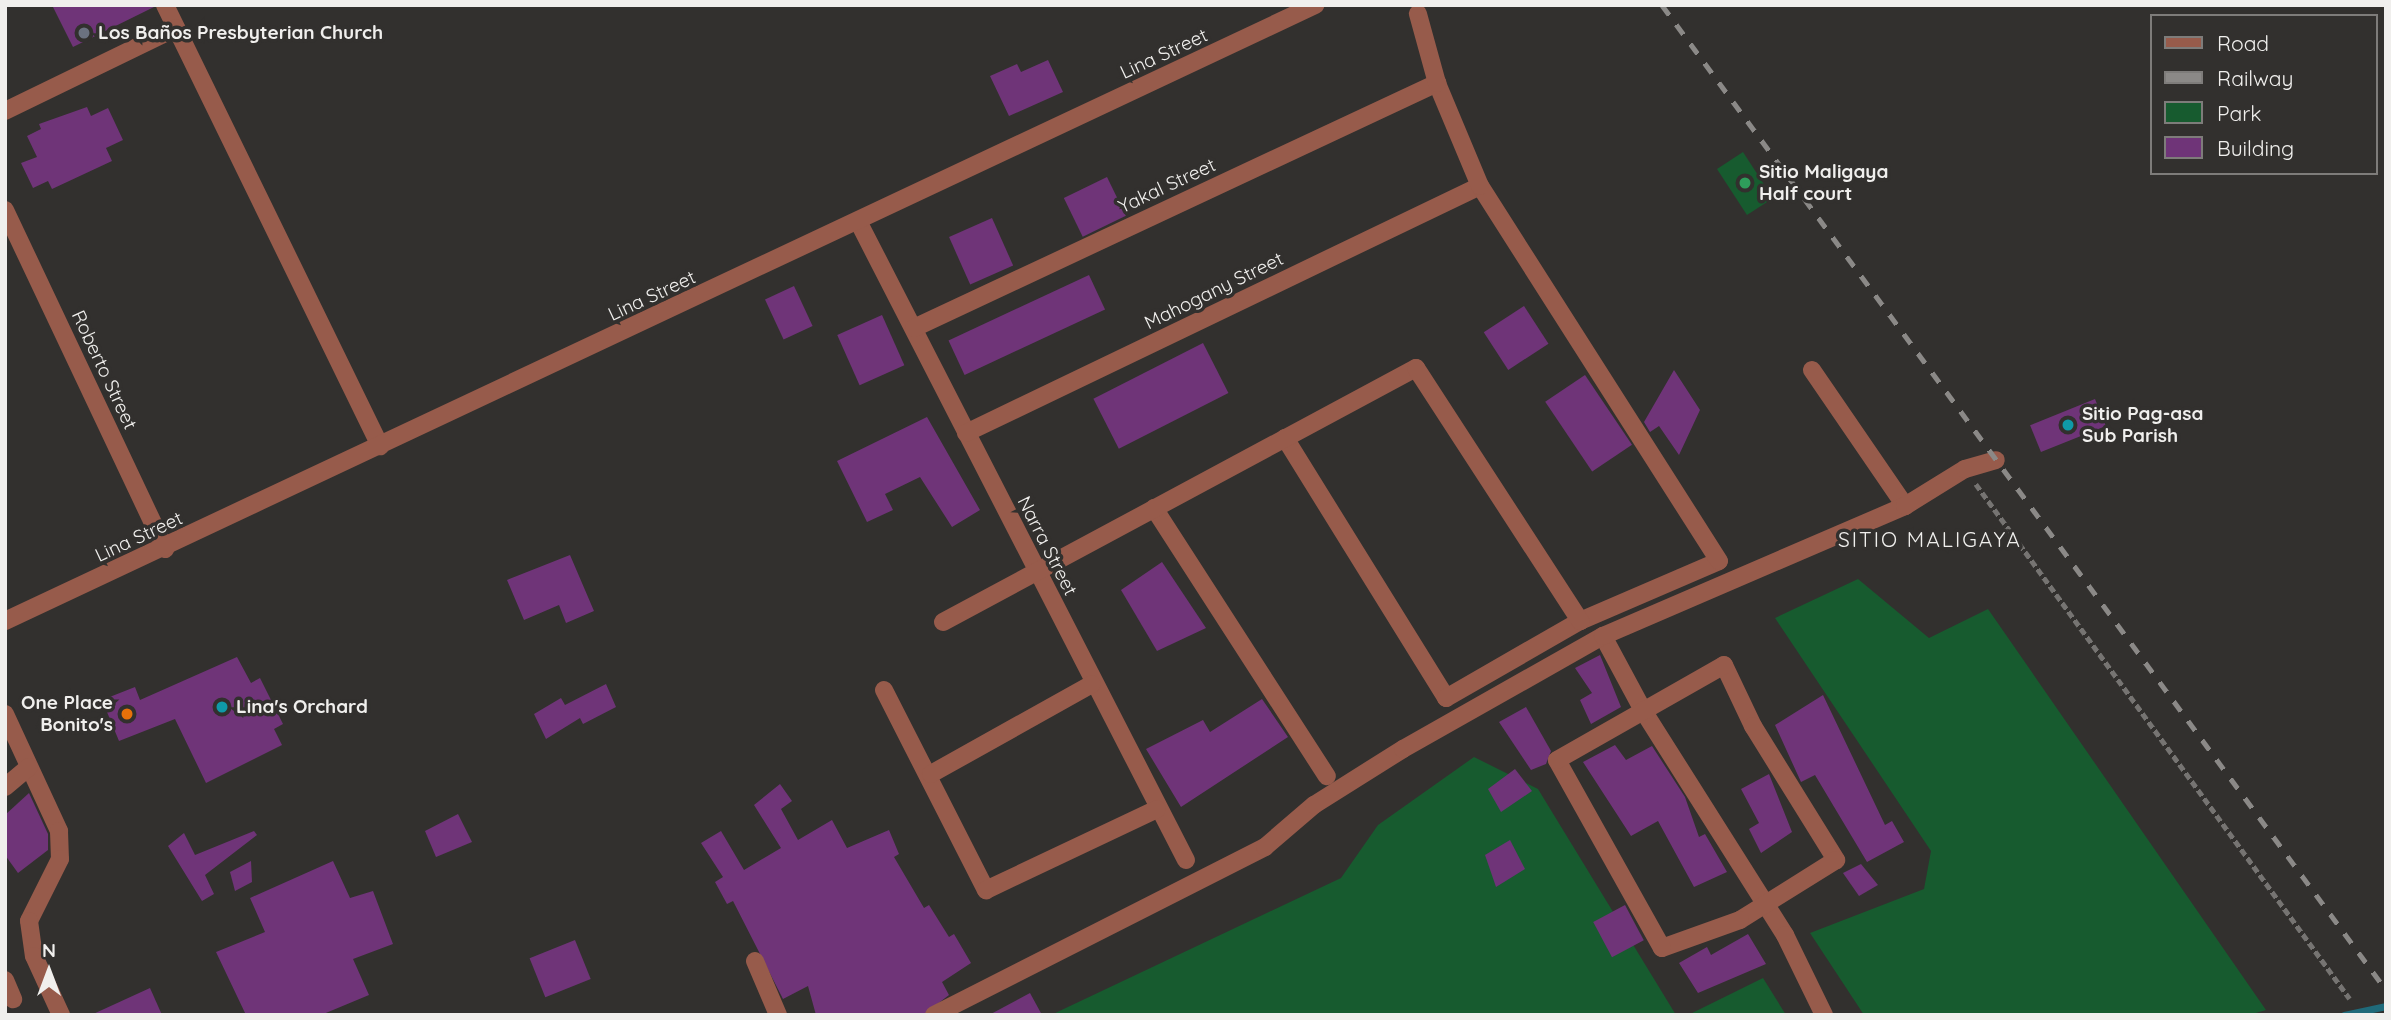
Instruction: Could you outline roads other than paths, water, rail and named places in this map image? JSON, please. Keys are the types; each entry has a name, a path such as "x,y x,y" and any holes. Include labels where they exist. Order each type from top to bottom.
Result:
{"street":[{"path":"165,5 380,446"},
{"name":"Lina Street","path":"5,621 165,549 859,223 1315,5"},
{"path":"1285,438 1446,698 1580,621 1719,561 1480,186 1437,83 1418,14"},
{"path":"5,111 176,28"},
{"name":"Yakal Street","path":"914,328 1437,83"},
{"name":"Mahogany Street","path":"966,433 1480,186"},
{"name":"Roberto Street","path":"5,210 165,549"},
{"name":"Narra Street","path":"859,223 1092,684 1186,860"},
{"path":"943,622 1416,368 1580,621"},
{"path":"1812,370 1905,506"},
{"path":"934,1015 1265,846 1349,782 1603,636 1905,506 1965,469 1996,460"},
{"path":"1154,509 1327,776"},
{"path":"1603,636 1644,712 1764,907 1785,935 1824,1015"},
{"path":"1724,665 1753,726 1836,860 1764,907 1662,948 1557,760 1644,712 1724,665"},
{"path":"931,774 1092,684"},
{"path":"884,690 931,774 986,890 1157,809"},
{"path":"5,714 59,831 60,859 29,921 34,956 61,1015"},
{"path":"5,787 29,766"},
{"path":"755,961 778,1015"},
{"path":"5,980 13,999"}],"waterway":[{"path":"2344,1015 2386,1006"}],"railway":[{"path":"1662,5 2386,990"}],"place":[{"name":"Los Baños Presbyterian Church","path":"84,33"},
{"name":"Sitio Maligaya Half court","path":"1745,183"},
{"name":"Sitio Pag-asa Sub Parish","path":"2068,425"},
{"name":"Lina's Orchard","path":"222,707"},
{"name":"One Place Bonito's","path":"127,714"}],"district":[{"name":"SITIO MALIGAYA","path":"1930,539"}]}
